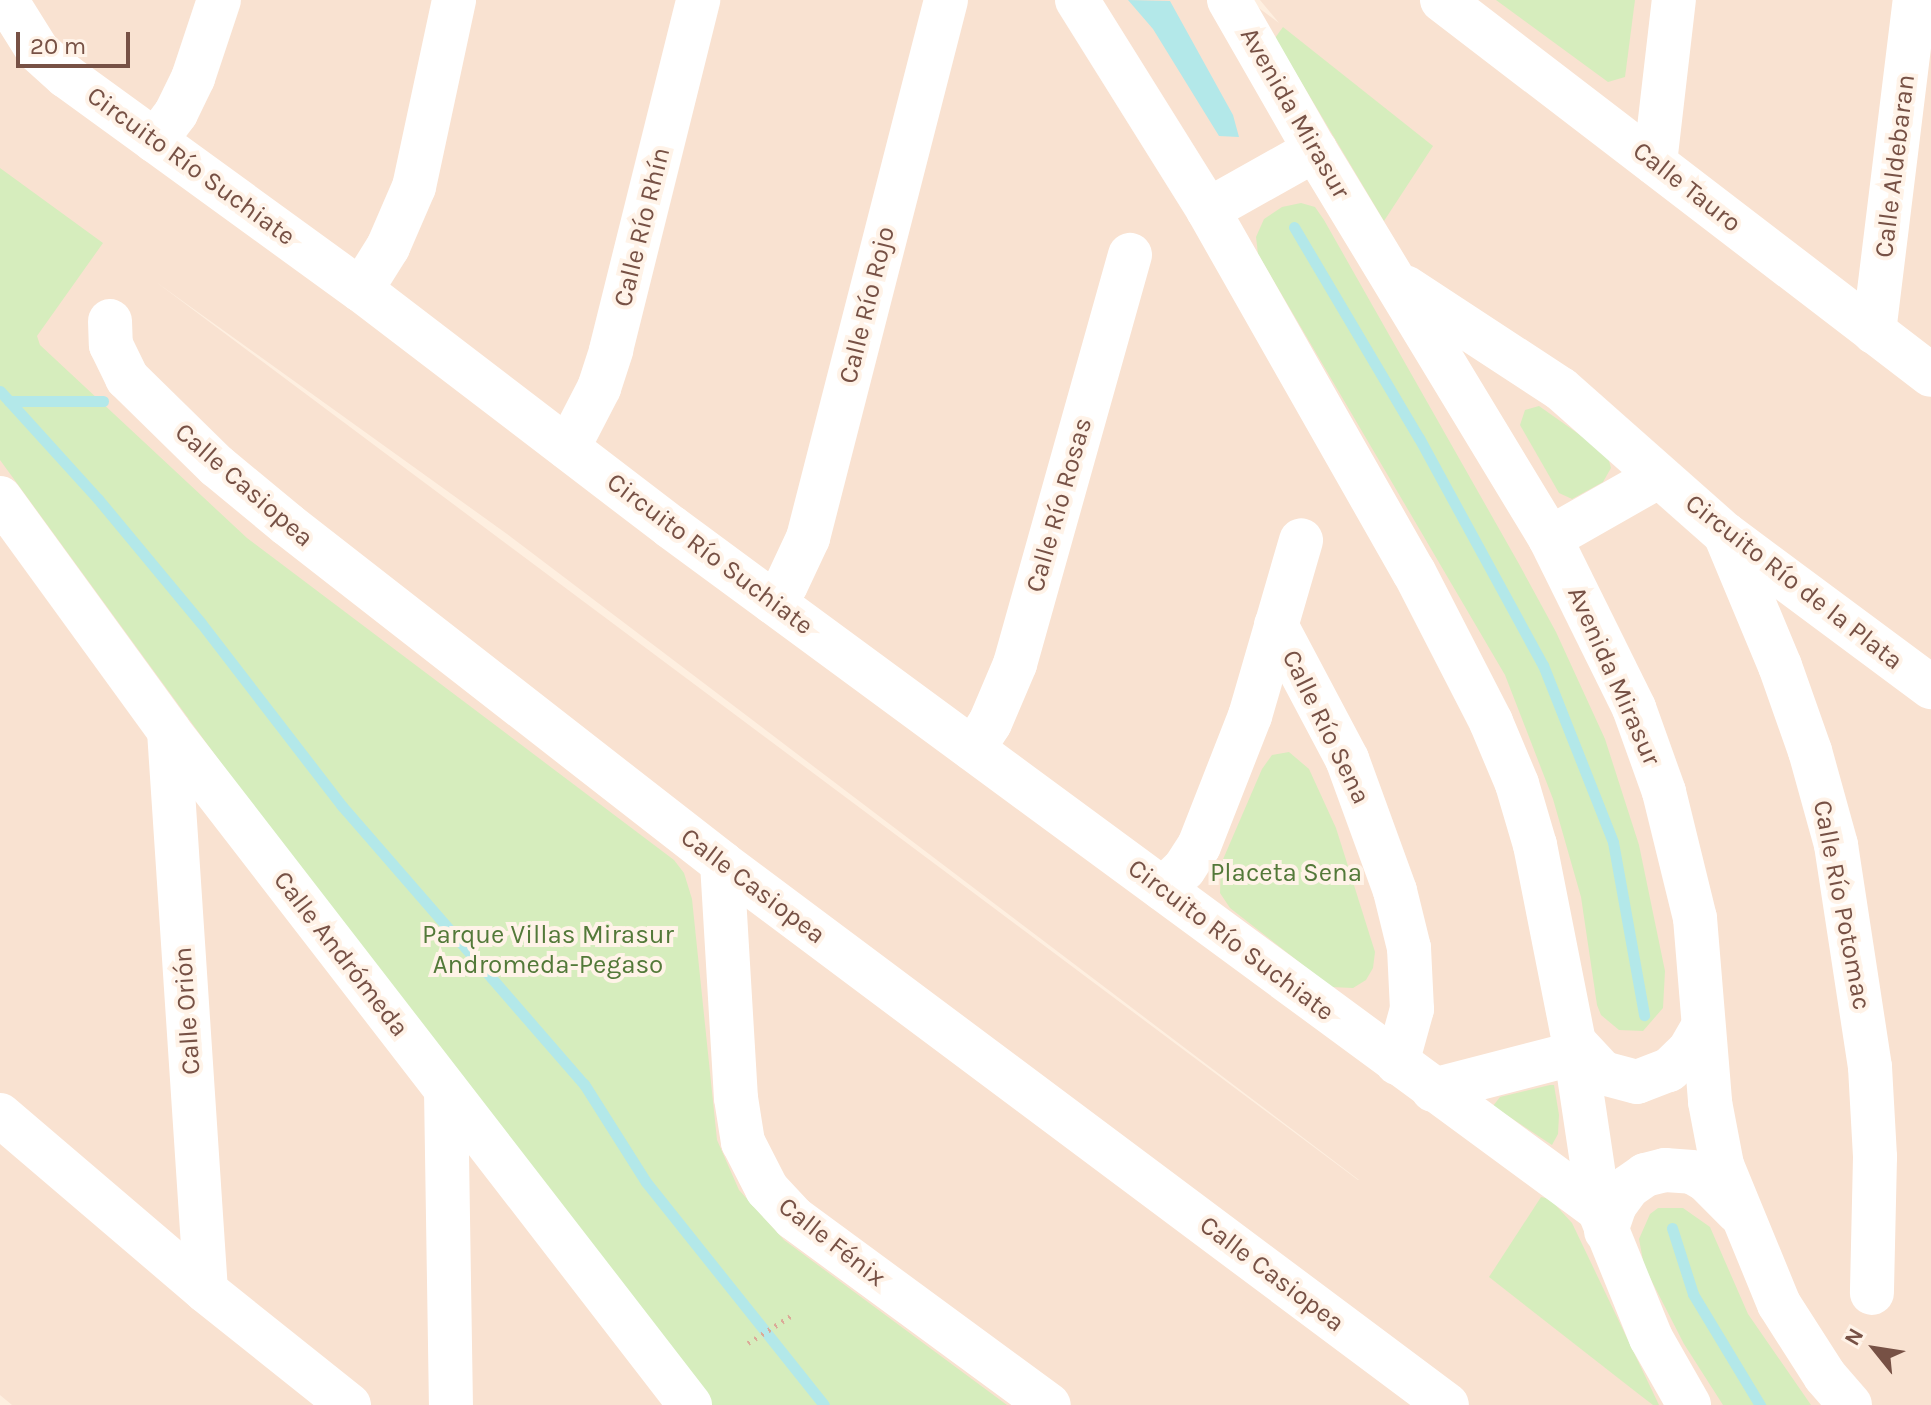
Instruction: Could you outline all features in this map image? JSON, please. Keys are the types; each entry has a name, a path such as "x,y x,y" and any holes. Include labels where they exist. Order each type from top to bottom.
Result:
{"street":[{"name":"Circuito Río Suchiate","path":"6,0 38,51 155,141 361,290 773,602 1397,1063 1603,1220"},
{"path":"155,141 176,113 193,78 219,0"},
{"path":"361,290 388,247 414,187 454,0"},
{"name":"Calle Río Rhín","path":"568,448 599,388 611,350 698,0"},
{"name":"Calle Río Rojo","path":"773,602 786,585 808,538 946,0"},
{"path":"1077,0 1208,210 1414,572 1491,722 1517,784 1535,845 1575,1047 1603,1220 1651,1338 1689,1405"},
{"name":"Avenida Mirasur","path":"1229,0 1315,150 1550,538 1634,708 1664,792 1695,918 1710,1102 1722,1165 1779,1304 1825,1376 1850,1405"},
{"name":"Calle Tauro","path":"1442,0 1931,375"},
{"path":"1655,163 1674,0"},
{"name":"Calle Aldebaran","path":"1874,332 1915,0"},
{"path":"1208,210 1315,150"},
{"name":"Calle Río Rosas","path":"973,749 990,723 1015,664 1130,255"},
{"name":"Circuito Río de la Plata","path":"1391,277 1561,389 1725,534 1931,687"},
{"name":"Calle Casiopea","path":"110,321 111,345 127,378 217,466 722,863 1447,1405"},
{"name":"Circuito Río de la Plata","path":"1550,538 1659,476"},
{"name":"Calle Andrómeda","path":"0,498 169,731 690,1405"},
{"name":"Calle Río Potomac","path":"1725,534 1780,666 1810,751 1836,845 1870,1067 1875,1157 1872,1293"},
{"name":"Calle Río Sena","path":"1163,889 1184,869 1199,846 1250,716 1301,540"},
{"name":"Calle Río Sena","path":"1276,625 1347,759 1395,891 1409,948 1412,1009 1397,1063"},
{"name":"Calle Orión","path":"169,731 206,1291"},
{"name":"Calle Fénix","path":"722,863 736,1098 743,1142 767,1189 794,1218 1049,1405"},
{"path":"1575,1047 1603,1073 1637,1082 1669,1070 1689,1051 1703,1027"},
{"path":"1433,1090 1575,1047"},
{"path":"446,1090 451,1405"},
{"path":"0,1115 206,1291 349,1405"},
{"path":"1603,1220 1612,1213 1628,1187 1645,1175 1665,1170 1692,1172 1706,1180 1731,1201 1742,1217"}],"path":[{"path":"748,1343 794,1314"}],"shaded area":[{"path":"0,0 1248,0 1279,23 1260,0 1931,0 1931,1405 12,1405 0,1395","holes":["156,282 507,534 1359,1180"]}],"green space":[{"path":"1496,0 1635,0 1625,77 1608,82"},
{"path":"1283,27 1433,146 1384,221 1275,38"},
{"name":"Parque Villas Mirasur Andromeda-Pegaso","path":"0,168 103,243 37,336 40,345 247,538 674,860 684,873 692,899 717,1140 739,1190 784,1240 1007,1405 709,1405 245,796 0,460"},
{"path":"1301,203 1315,207 1324,220 1556,632 1605,739 1639,845 1665,971 1663,1008 1643,1031 1619,1030 1601,1015 1597,1005 1581,897 1553,799 1505,675 1258,254 1256,237 1264,219 1282,207"},
{"path":"1539,406 1607,454 1611,468 1603,482 1572,499 1559,493 1520,425 1525,410"},
{"name":"Placeta Sena","path":"1289,752 1309,769 1336,828 1375,952 1373,968 1366,980 1353,988 1331,987 1230,908 1220,893 1221,864 1262,769 1272,755"},
{"path":"1554,1085 1559,1115 1558,1134 1552,1145 1493,1106 1500,1097"},
{"path":"1541,1197 1550,1199 1572,1223 1659,1405 1653,1405 1489,1277"},
{"path":"1658,1208 1683,1208 1710,1227 1748,1314 1811,1405 1723,1405 1684,1344 1644,1266 1639,1239 1650,1214"}],"water":[{"path":"1128,0 1170,1 1233,115 1239,137 1219,136 1153,29"}],"waterway":[{"path":"1294,227 1419,438 1543,665 1613,842 1644,1015"},
{"path":"0,391 98,499 201,623 342,806 584,1084 646,1182 824,1405"},
{"path":"9,401 103,401"},
{"path":"1672,1228 1693,1294 1760,1405"}]}
